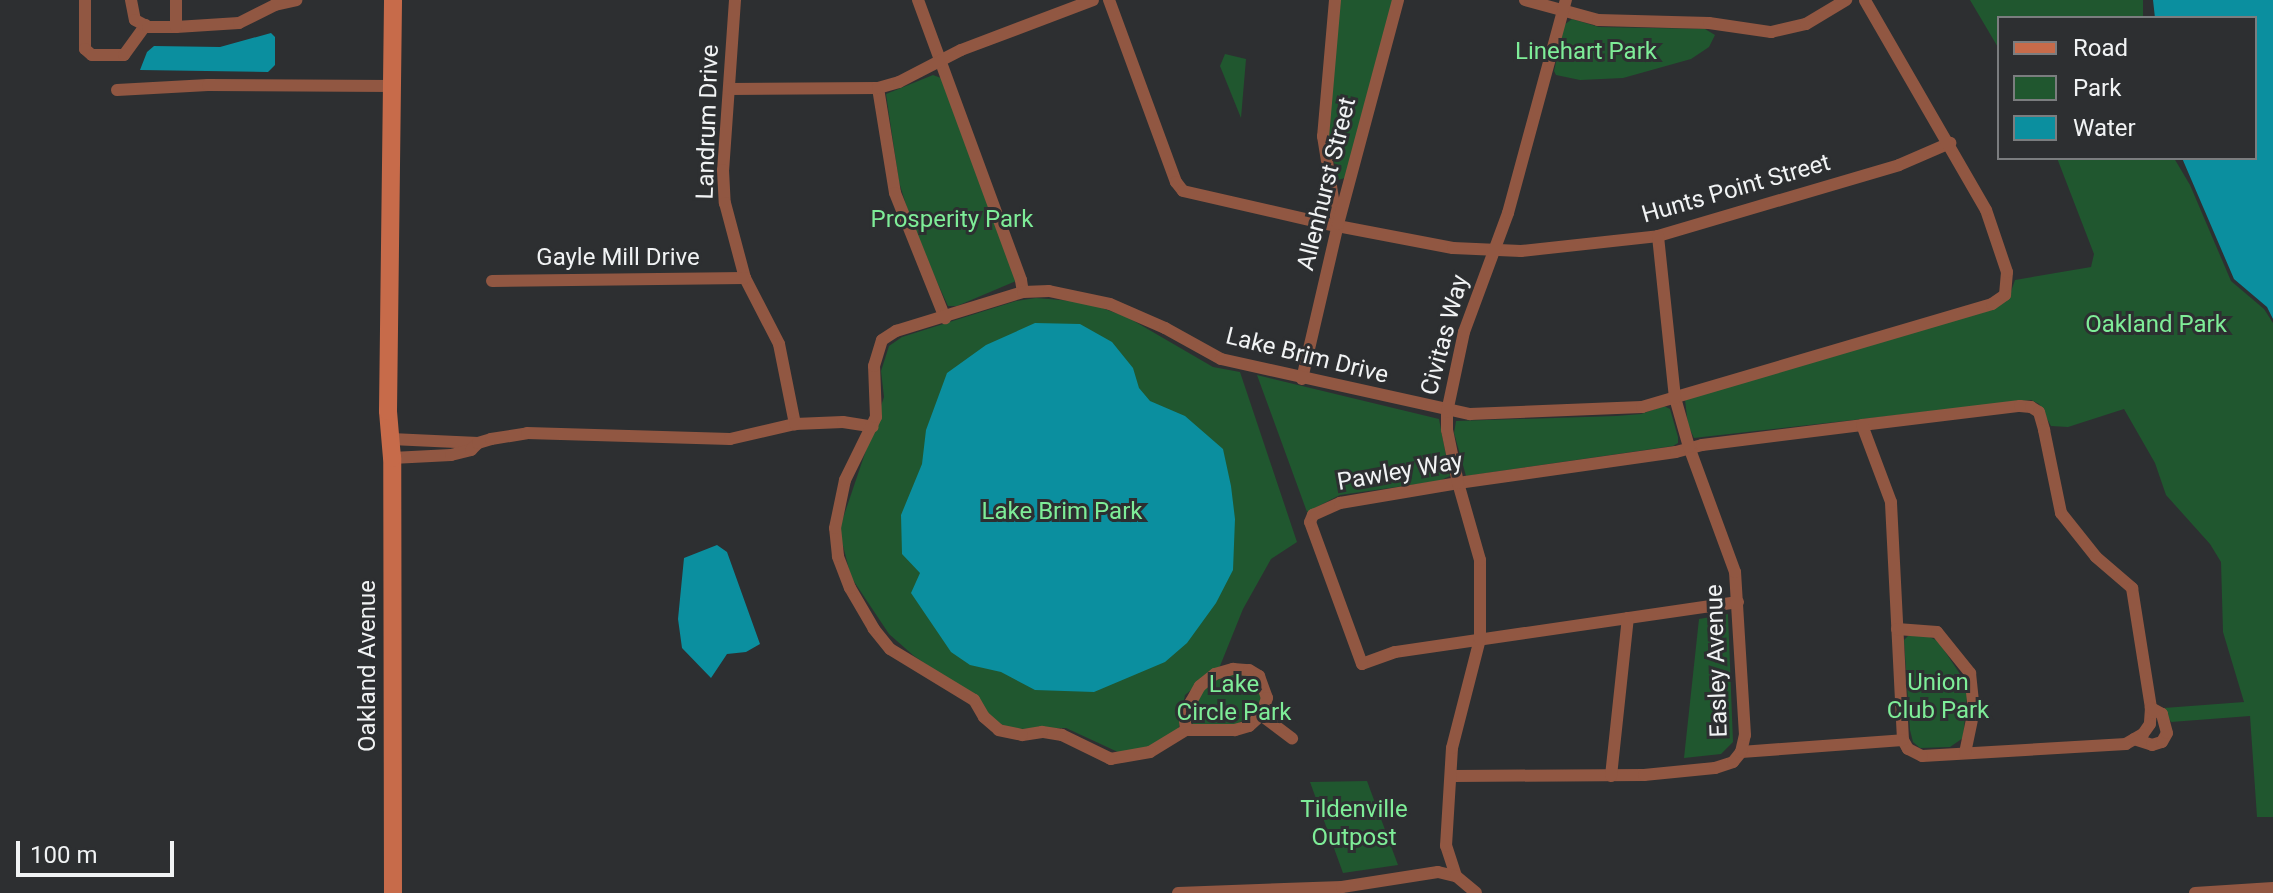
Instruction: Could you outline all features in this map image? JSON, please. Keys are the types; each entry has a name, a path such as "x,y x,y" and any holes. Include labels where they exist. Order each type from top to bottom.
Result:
{"street":[{"path":"85,0 85,49 92,55 124,55 146,25"},
{"path":"131,0 135,20 146,25 176,27 239,23 263,6 296,0"},
{"path":"176,0 176,27"},
{"name":"Oakland Avenue","path":"393,0 388,396 392,458 393,893"},
{"name":"Landrum Drive","path":"735,0 725,203 745,278 779,344 795,424"},
{"path":"918,0 1023,292"},
{"path":"729,89 878,88 899,82 941,61 1093,0"},
{"name":"Hunts Point Street","path":"1109,0 1176,182 1183,191 1453,248 1492,251 1571,248 1658,236 1899,165 1950,143"},
{"path":"1335,0 1323,136 1338,224"},
{"name":"Allenhurst Street","path":"1302,379 1338,224 1398,0"},
{"path":"1525,0 1565,6 1598,20 1709,23 1771,32 1806,24 1846,0"},
{"path":"1865,0 1950,143"},
{"name":"Civitas Way","path":"1456,876 1446,846 1453,776 1452,748 1480,639 1480,560 1458,483 1447,430 1447,412 1464,332 1508,213 1565,6"},
{"path":"117,90 208,85 393,86"},
{"path":"878,88 895,193 945,318"},
{"name":"Lake Brim Drive","path":"1186,730 1150,752 1111,759 1062,735 1042,732 1022,735 999,730 984,717 974,700 890,649 850,588 838,556 835,528 845,480 873,427 877,394 875,354 882,340 896,331 1023,292 1064,293 1110,304 1165,328 1209,355 1447,412 1624,409 1675,398 1992,304 2005,295 2007,272 1986,210 1950,143"},
{"name":"Easley Avenue","path":"1453,776 1611,776 1715,768 1733,762 1741,752 1745,735 1735,572 1689,447 1675,398 1658,236"},
{"name":"Gayle Mill Drive","path":"492,281 745,278"},
{"name":"Pawley Way","path":"1738,602 1395,652 1362,664 1310,522 1313,515 1340,503 1458,483 1676,452 1689,447 2031,407 2039,412 2061,513 2096,557 2132,588 2151,708"},
{"path":"391,439 478,443 527,433 730,439 795,424 843,422 873,427"},
{"path":"1862,425 1891,502 1903,740 1908,749 1922,756 2126,744 2150,724 2151,708 2162,714 2167,733 2162,742 2152,745 2134,739"},
{"path":"392,458 451,455 471,450 478,443"},
{"path":"1611,776 1628,618"},
{"path":"1897,629 1937,632 1970,673 1974,710 1965,753"},
{"path":"1233,669 1249,670 1259,676 1267,698 1261,715 1249,726 1235,730 1186,730 1185,720 1200,686 1215,674 1233,669"},
{"path":"1261,715 1292,738"},
{"path":"1741,752 1903,740"},
{"path":"1178,893 1342,887 1438,872 1456,876 1476,893"},
{"path":"2195,893 2273,888"}],"green space":[{"path":"1340,0 1393,0 1345,178 1338,180 1328,137"},
{"path":"1970,0 2143,0 2143,16 1997,16 1997,46"},
{"name":"Linehart Park","path":"1572,19 1599,27 1705,29 1715,35 1709,47 1691,59 1623,78 1580,80 1556,75 1554,71 1564,25"},
{"path":"1225,54 1246,59 1241,118 1220,66"},
{"name":"Prosperity Park","path":"933,75 941,78 1016,281 957,306 948,306 915,234 899,182 886,94"},
{"name":"Oakland Park","path":"2058,160 2175,160 2190,185 2231,281 2264,309 2273,323 2273,817 2257,817 2250,716 2171,722 2164,708 2244,702 2223,632 2221,562 2210,544 2166,495 2155,463 2124,409 2068,427 2051,426 2039,404 2031,400 1694,438 1688,425 1685,400 2008,300 2015,280 2091,267 2094,254"},
{"name":"Lake Brim Park","path":"1036,298 1085,302 1127,317 1213,367 1240,372 1297,542 1271,559 1243,609 1220,666 1185,695 1178,731 1153,746 1120,753 1066,728 1011,729 988,718 976,698 914,656 889,634 851,577 839,530 884,397 881,371 889,346 902,337 1016,301"},
{"path":"1257,375 1439,419 1450,476 1439,481 1340,495 1307,512"},
{"path":"1664,406 1670,409 1678,437 1678,443 1673,446 1466,476 1454,433 1456,421 1616,416 1641,414"},
{"path":"1728,614 1733,742 1721,754 1684,758 1699,619"},
{"name":"Union Club Park","path":"1925,635 1938,641 1968,686 1963,738 1950,747 1920,748 1913,742 1910,730 1904,640 1908,636"},
{"name":"Lake Circle Park","path":"1229,675 1245,675 1256,681 1262,696 1256,712 1237,724 1193,724 1190,720 1200,693 1216,680"},
{"name":"Tildenville Outpost","path":"1367,781 1398,865 1343,873 1310,782"}],"water":[{"path":"2153,0 2273,0 2273,319 2267,307 2234,279 2183,160 2257,160 2257,16 2155,16"},
{"path":"271,33 275,37 275,65 268,72 140,70 147,52 154,46 220,47"},
{"name":"Lake Brim Park","path":"1035,323 1080,324 1112,342 1133,368 1139,388 1150,401 1185,416 1223,449 1231,486 1235,519 1233,570 1216,603 1187,643 1165,662 1094,692 1035,690 1001,672 970,665 951,652 911,593 920,573 902,554 901,515 922,464 926,430 947,373 986,345"},
{"path":"717,545 727,552 760,644 746,652 727,654 711,678 682,648 678,619 684,558"}]}
